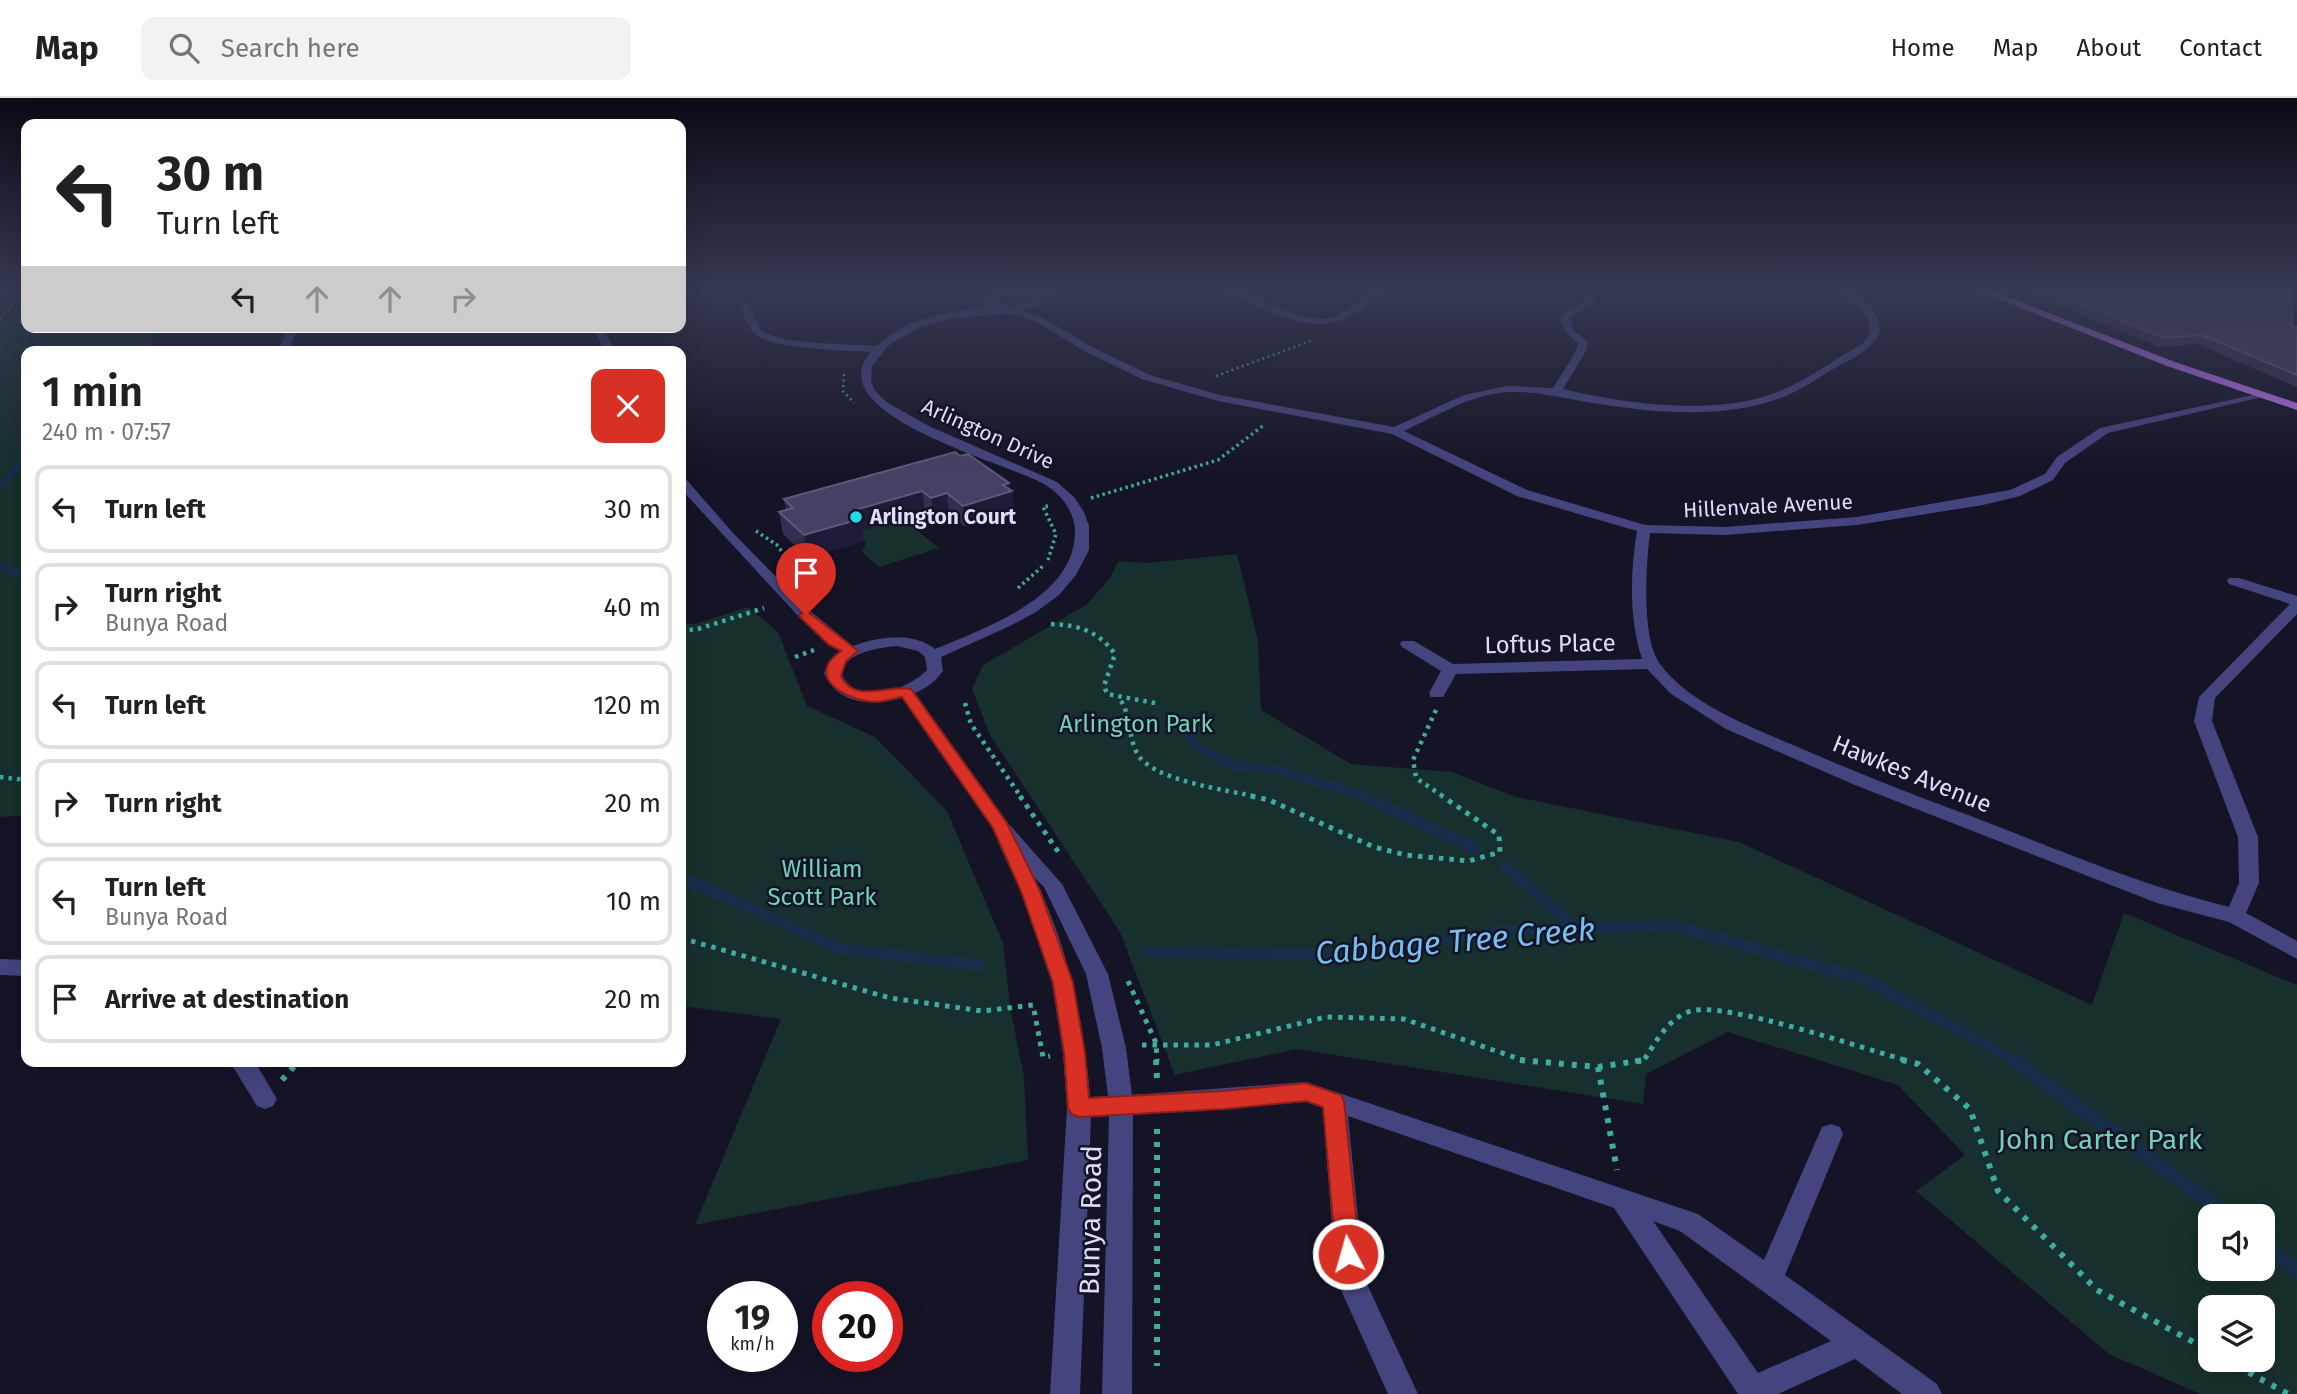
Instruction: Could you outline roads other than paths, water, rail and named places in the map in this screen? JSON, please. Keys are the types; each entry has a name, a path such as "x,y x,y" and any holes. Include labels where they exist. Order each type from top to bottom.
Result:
{"main road":[{"path":"2138,351 2297,407"}],"street":[{"name":"Arlington Drive","path":"876,351 865,367 866,380 873,396 897,414 1047,480 1062,490 1080,518 1083,541 1077,563 1058,587 1032,609 933,654"},
{"name":"Hillenvale Avenue","path":"1093,351 1146,377 1181,389 1395,431 1522,493 1644,529 1725,531 1857,521 1983,501 2015,493 2049,477 2061,460 2104,430 2129,422 2258,395"},
{"path":"1556,391 1581,351"},
{"path":"1395,431 1468,397 1490,390 1556,391 1590,399 1660,408 1718,407 1770,399 1816,375 1852,351"},
{"path":"686,487 712,519 792,601 834,642 851,651"},
{"name":"Hawkes Avenue","path":"1644,529 1640,556 1641,634 1651,664 1677,691 1732,725 1826,766 2164,898 2235,916 2297,951"},
{"path":"2234,581 2297,603 2207,697 2203,721 2248,836 2249,883 2235,916"},
{"path":"897,641 924,648 933,654 935,671 929,679 906,692 874,697 846,691 837,684 834,676 841,658 851,651 865,645 897,641"},
{"name":"Loftus Place","path":"1408,645 1450,668 1651,664"},
{"name":"Loftus Place","path":"1437,693 1450,668"},
{"name":"Bunya Road","path":"906,692 1001,827 1052,884 1097,974 1114,1048 1121,1104 1117,1394"},
{"name":"Bunya Road","path":"1001,827 1031,891 1063,983 1075,1053 1079,1108 1065,1394"},
{"path":"0,967 21,968"},
{"path":"245,1067 265,1099"},
{"path":"1079,1108 1224,1100 1306,1092 1334,1101 1689,1222 1927,1394"},
{"path":"1334,1101 1350,1279 1403,1394"},
{"path":"1769,1280 1831,1134"},
{"path":"1623,1200 1754,1392 1858,1344"}],"waterway":[{"name":"Cabbage Tree Creek","path":"0,486 21,463"},
{"name":"Cabbage Tree Creek","path":"0,566 21,575"},
{"path":"1181,729 1198,747 1232,765 1277,770 1368,797"},
{"path":"1362,796 1477,849"},
{"path":"1506,866 1575,928"},
{"name":"Cabbage Tree Creek","path":"686,879 840,949 979,965"},
{"name":"Cabbage Tree Creek","path":"1575,928 1674,926 1866,980 2016,1061"},
{"name":"Cabbage Tree Creek","path":"1148,952 1335,955 1514,930 1575,928"},
{"name":"Cabbage Tree Creek","path":"2013,1060 2212,1204"},
{"name":"Cabbage Tree Creek","path":"2275,1252 2297,1271"}],"place":[{"name":"Arlington Court","path":"856,517"}],"park label":[{"name":"Arlington Park","path":"1136,724"},
{"name":"William Scott Park","path":"822,883"},
{"name":"John Carter Park","path":"2100,1139"}]}
